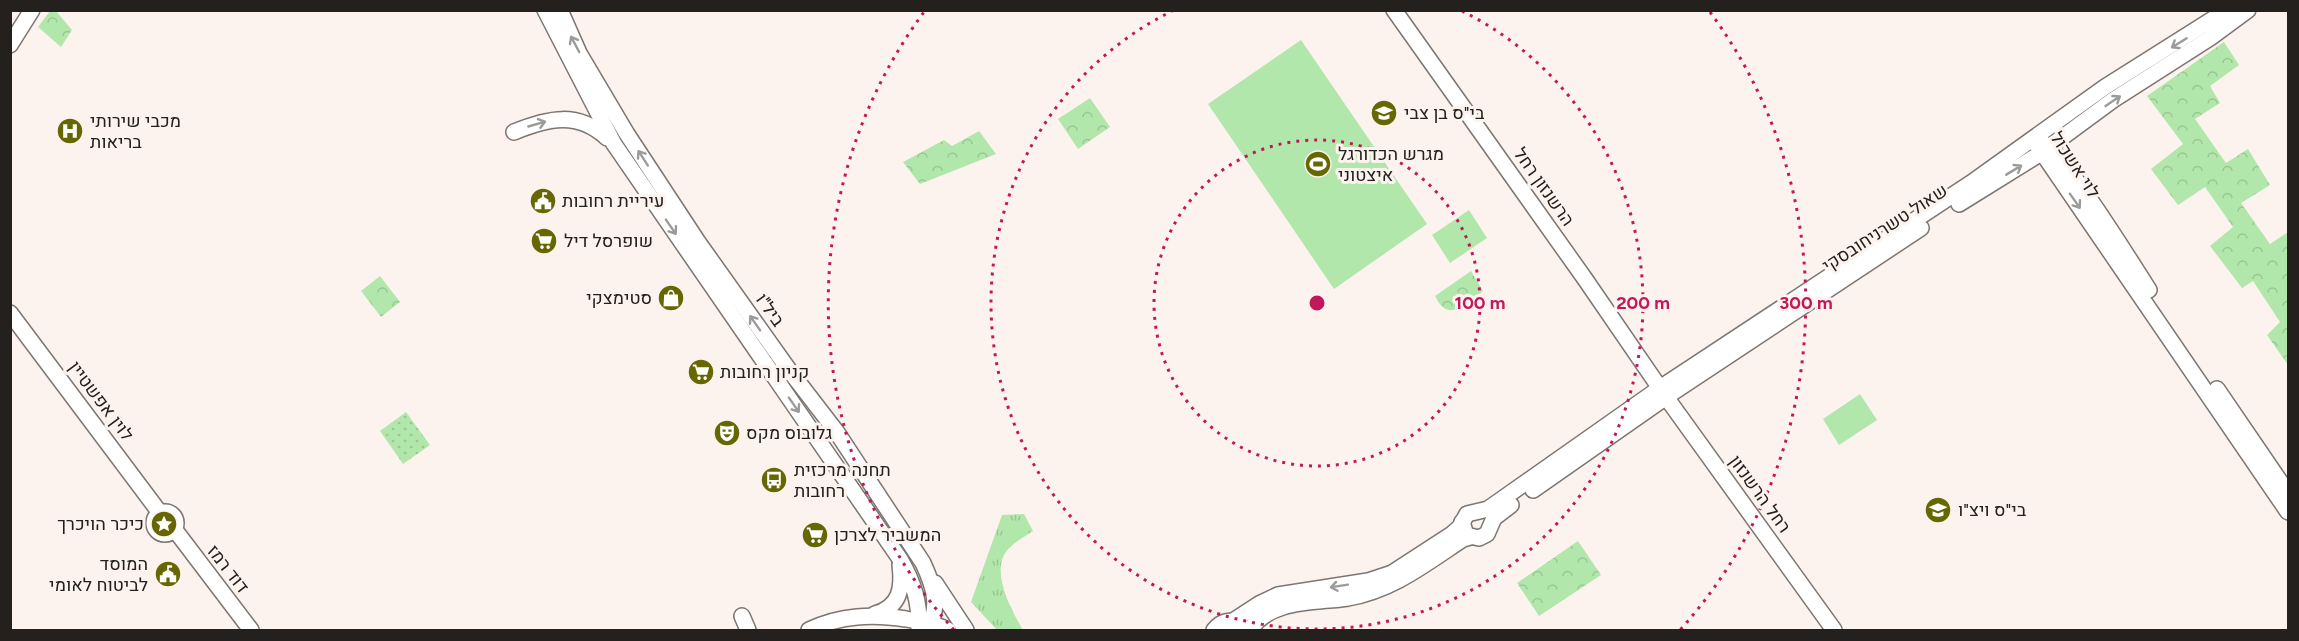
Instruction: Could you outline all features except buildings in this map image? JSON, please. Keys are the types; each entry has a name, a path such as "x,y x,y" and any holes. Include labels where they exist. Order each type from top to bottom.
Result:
{"street":[{"name":"ביל\"ו","path":"544,10 614,144 900,559 915,588 924,626"},
{"name":"ביל\"ו","path":"560,10 579,53 627,134 698,242 789,370 836,431 925,567 932,586 936,610 924,626"},
{"name":"הרשנזון רחל","path":"1394,10 1663,393"},
{"name":"שאול טשרניחובסקי","path":"1480,511 1494,505 1663,393 1971,183 2105,87 2228,10"},
{"name":"שאול טשרניחובסקי","path":"1490,525 1498,514 1663,393 2045,149 2248,10"},
{"path":"10,18 31,12"},
{"path":"10,45 31,12"},
{"path":"514,132 545,122 573,120 593,126 614,144"},
{"path":"2066,135 2065,157 2071,173"},
{"name":"לוי אשכול","path":"2032,138 2071,173 2289,493"},
{"name":"לוי אשכול","path":"2045,149 2289,512"},
{"name":"לוין אפשטיין","path":"10,313 160,513 154,521 157,531 164,535 174,530"},
{"name":"רחל הרשנזון","path":"1663,393 1821,615"},
{"path":"1214,630 1222,623 1233,621 1259,604 1278,596 1368,581 1392,573 1452,534 1471,512 1480,511 1487,517 1490,525 1483,537 1463,539 1405,578 1383,588 1359,596 1276,609 1259,619 1248,630 1233,621"},
{"path":"1462,522 1464,531 1470,537"},
{"name":"דוד רמז","path":"174,530 251,630"},
{"path":"809,630 835,620 870,615 889,608 898,598 901,588 900,559"},
{"path":"925,567 966,630"},
{"path":"870,615 948,630"},
{"path":"1821,615 1825,630"},
{"path":"1821,615 1834,630"},
{"path":"742,616 748,630"}],"green space":[{"path":"50,11 56,11 72,30 61,47 38,27"},
{"name":"מגרש הכדורגל איצטוני","path":"1301,40 1427,224 1334,289 1208,104"},
{"path":"2224,42 2239,65 2210,86 2220,103 2195,119 2226,163 2248,149 2270,185 2241,203 2270,244 2288,232 2288,365 2267,335 2280,322 2253,281 2242,288 2210,246 2233,227 2205,187 2178,205 2151,169 2183,144 2147,96"},
{"path":"1090,98 1110,127 1078,149 1058,119"},
{"path":"979,131 996,154 920,184 903,162 944,140 952,146"},
{"path":"1469,210 1487,238 1450,263 1432,235"},
{"path":"1471,271 1483,291 1458,309 1446,309 1435,296"},
{"path":"380,276 400,302 381,317 361,291"},
{"path":"1860,394 1877,420 1839,445 1823,419"},
{"path":"406,412 430,445 403,464 380,431"},
{"path":"1024,514 1033,531 1007,551 1001,564 1005,594 1023,630 997,630 971,602 1002,515"},
{"path":"1578,541 1601,575 1539,616 1517,583"}],"place":[{"name":"בי\"ס בן צבי","path":"1384,113"},
{"name":"מכבי שירותי בריאות","path":"70,131"},
{"name":"מגרש הכדורגל איצטוני","path":"1318,164"},
{"name":"עיריית רחובות","path":"543,201"},
{"name":"שופרסל דיל","path":"544,241"},
{"name":"סטימצקי","path":"671,298"},
{"name":"קניון רחובות","path":"701,372"},
{"name":"גלובוס מקס","path":"727,433"},
{"name":"תחנה מרכזית רחובות","path":"774,480"},
{"name":"בי\"ס ויצ\"ו","path":"1938,510"},
{"name":"כיכר הויכרך","path":"164,524"},
{"name":"המשביר לצרכן","path":"815,535"},
{"name":"המוסד לביטוח לאומי","path":"168,574"}]}
